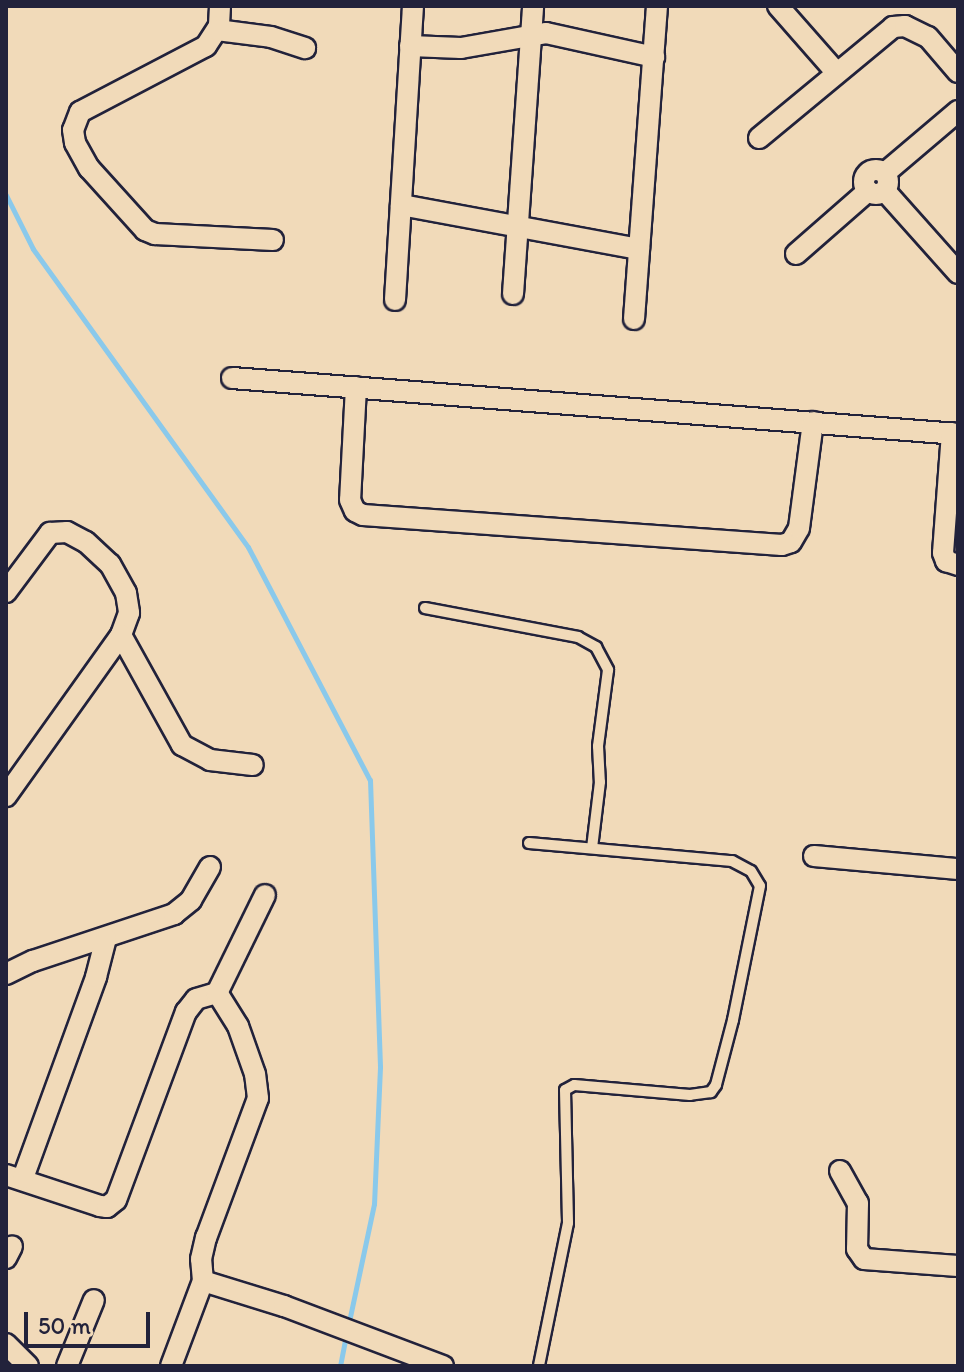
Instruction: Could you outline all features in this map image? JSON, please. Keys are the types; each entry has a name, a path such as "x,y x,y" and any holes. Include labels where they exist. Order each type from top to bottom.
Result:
{"street":[{"path":"220,6 217,30 206,46 80,112 73,130 75,143 89,168 136,223 150,233 273,240"},
{"path":"395,300 413,6"},
{"path":"513,294 533,6"},
{"path":"634,319 657,6"},
{"path":"778,6 836,72"},
{"path":"759,138 878,35 899,26 928,37 958,72"},
{"path":"217,30 271,37 305,48"},
{"path":"410,46 461,48 530,34 562,36 654,57"},
{"path":"796,254 879,185 958,111"},
{"path":"879,185 958,273"},
{"path":"401,205 639,249"},
{"path":"232,378 955,433 943,553 946,561 958,565"},
{"path":"356,387 350,500 355,511 363,515 519,527 782,545 791,542 799,528 813,422"},
{"path":"6,592 50,533 74,534 101,553 119,578 129,613 121,635 6,796"},
{"path":"121,635 182,745 210,760 253,765"},
{"path":"814,856 958,869"},
{"path":"6,974 33,961 159,921 183,909 210,867"},
{"path":"106,938 96,977 15,1176 100,1206 111,1204 120,1193 186,1012 196,999 217,993 265,895"},
{"path":"171,1366 203,1281 201,1259 206,1238 258,1098 255,1074 238,1026 217,993"},
{"path":"840,1171 858,1203 857,1249 864,1259 958,1266"},
{"path":"203,1281 296,1310 443,1366"},
{"path":"67,1366 94,1300"},
{"path":"6,1344 28,1366"}],"lane":[{"path":"425,608 578,637 596,647 608,670 598,746 600,782 592,848"},
{"path":"529,843 732,861 751,871 758,880 760,894 733,1020 716,1085 711,1092 690,1095 574,1085 565,1090 568,1223 539,1366"}],"waterway":[{"path":"6,195 33,249 248,547 370,780 380,1067 374,1204 348,1326"},
{"path":"340,1366 346,1336"}]}
